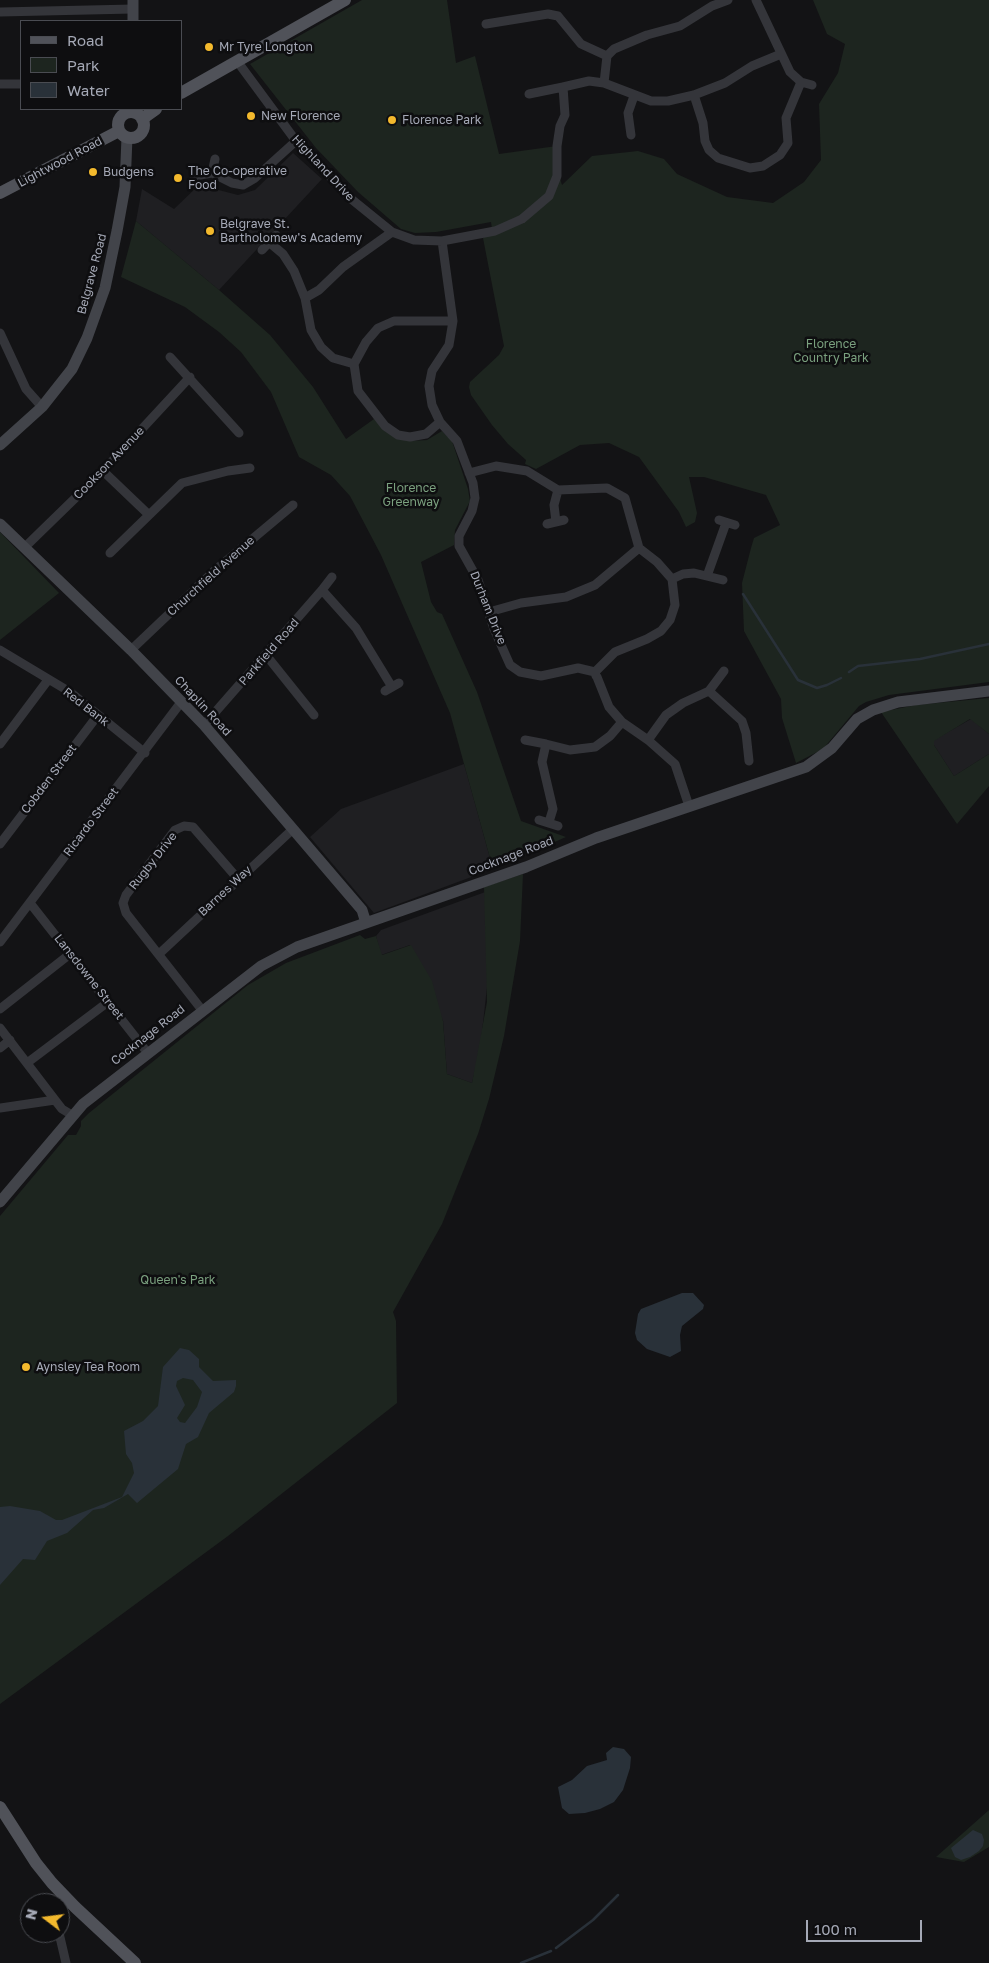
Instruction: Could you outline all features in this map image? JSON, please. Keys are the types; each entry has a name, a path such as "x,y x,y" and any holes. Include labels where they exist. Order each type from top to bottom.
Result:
{"main road":[{"path":"182,92 345,0"},
{"path":"137,114 142,132 136,136 123,134 118,124 120,118 128,112 137,114 152,110"},
{"name":"Lightwood Road","path":"0,192 123,134"},
{"path":"0,1807 36,1863 62,1893"},
{"path":"70,1902 135,1963"}],"street":[{"path":"604,83 607,56 614,48 647,35 680,26 728,0"},
{"path":"756,0 790,72 801,82 812,85"},
{"path":"0,12 133,10"},
{"path":"492,26 548,14 558,16 581,44 607,56"},
{"path":"530,94 589,81 604,83 651,101 668,101 694,95 725,83 752,66 781,54"},
{"name":"Highland Drive","path":"237,61 296,142 350,198 392,232 414,240 442,241 495,231 522,219 549,196 557,176 557,146 560,126 565,115 563,87"},
{"path":"694,95 709,150 718,158 750,168 763,166 780,155 788,143 786,118 801,82"},
{"path":"0,84 20,84"},
{"path":"633,130 628,113 634,96"},
{"name":"Belgrave Road","path":"0,444 42,407 72,369 87,338 105,288 125,187 123,134"},
{"path":"194,176 212,173 232,183 243,184 255,178 296,142"},
{"path":"212,173 215,159"},
{"path":"304,298 319,290 343,267 392,232"},
{"path":"262,250 276,235"},
{"name":"Durham Drive","path":"442,241 453,321 448,345 432,370 429,386 432,405 440,422 457,441 469,473 475,498 472,511 459,536 459,546 478,580 510,665 520,672 541,676 578,668 596,675"},
{"path":"270,243 283,254 294,271 304,298 310,330 321,347 333,358 354,364"},
{"path":"440,422 426,434 410,437 398,436 385,426 358,391 354,364 366,342 378,328 394,320 453,321"},
{"path":"0,333 26,389 42,407"},
{"path":"175,358 239,433"},
{"name":"Cookson Avenue","path":"25,547 103,471 190,377"},
{"path":"469,473 496,466 526,471 558,490 606,488 618,492 624,498 640,548 657,562 672,580 675,604 670,620 661,631 647,640 615,652 596,675 609,707 622,722 648,740 675,764 689,806"},
{"path":"110,553 182,482 250,468"},
{"path":"103,471 148,514"},
{"path":"556,522 554,505 558,490"},
{"name":"Churchfield Avenue","path":"132,650 219,566 293,505"},
{"path":"707,576 727,522"},
{"name":"Chaplin Road","path":"0,524 132,650 182,701 362,910 366,923"},
{"path":"489,612 521,603 566,597 588,588 640,548"},
{"path":"672,580 683,574 694,573 723,580"},
{"name":"Parkfield Road","path":"204,725 332,577"},
{"path":"322,590 356,628 392,687"},
{"name":"Red Bank","path":"0,650 70,692 144,753"},
{"path":"266,655 314,714"},
{"path":"648,740 666,716 683,703 709,691 724,671"},
{"path":"0,744 48,680"},
{"name":"Cocknage Road","path":"0,1202 72,1115 147,1052 202,1010 261,966 297,947 492,879 596,838 806,767 832,748 857,719 872,710 898,702 989,690"},
{"path":"709,691 742,721 746,733 748,758 738,756"},
{"name":"Ricardo Street","path":"0,942 182,701"},
{"name":"Cobden Street","path":"0,844 98,715"},
{"path":"525,740 570,750 595,747 610,736 622,722"},
{"path":"546,744 542,762 553,809 549,822"},
{"path":"539,820 558,826"},
{"name":"Rugby Drive","path":"202,1010 126,913 123,904 126,895 175,830 184,826 193,827 238,879"},
{"name":"Barnes Way","path":"158,954 293,829"},
{"name":"Lansdowne Street","path":"30,903 147,1052"},
{"path":"0,1009 70,954"},
{"path":"27,1063 108,1002"},
{"path":"0,1028 62,1109 72,1115"},
{"path":"0,1048 10,1040"},
{"path":"0,1108 55,1100"},
{"path":"61,1943 66,1963"}],"shaded area":[{"name":"Belgrave St. Bartholomew's Academy","path":"293,153 322,179 219,290 136,221 142,189 174,209 199,185 238,195 255,190"},
{"path":"971,719 989,734 989,754 954,776 934,745 934,740"},
{"path":"464,764 493,869 374,913 310,837 341,809"},
{"path":"488,891 490,960 480,1050 472,1083 447,1074 443,1021 410,945 381,955 376,936 381,930"}],"green space":[{"name":"Florence Country Park","path":"362,0 447,0 456,63 475,56 499,154 557,146 557,169 562,185 592,156 638,151 664,159 677,174 727,197 773,203 804,182 821,160 819,104 838,73 845,44 827,34 813,0 989,0 989,682 889,695 866,702 859,706 823,749 796,763 782,718 781,699 744,631 742,583 754,538 780,525 766,495 704,477 689,477 697,513 695,522 686,527 679,512 639,457 609,443 580,445 536,469 525,464 526,460 508,444 492,425 471,395 469,387 470,382 499,355 504,346 483,238 492,229 491,222 436,232 415,233 401,229 358,192 316,148 250,64"},
{"name":"Florence Greenway","path":"136,221 270,335 313,387 346,439 374,419 409,441 427,440 442,431 452,441 468,489 470,501 455,530 454,545 421,562 431,602 437,612 442,614 477,692 521,821 566,837 493,869 450,713 381,555 350,496 331,475 299,457 271,392 241,352 219,332 185,307 121,277"},
{"path":"0,532 59,593 0,640"},
{"path":"989,698 989,734 970,719 934,741 934,745 954,776 989,754 989,786 957,824 881,712 916,705"},
{"name":"Queen's Park","path":"523,874 520,941 504,1036 489,1099 478,1134 442,1224 393,1312 396,1321 397,1403 228,1536 0,1704 0,1216 68,1135 76,1135 81,1126 81,1121 89,1113 248,985 286,963 360,935 365,939 376,936 382,955 411,945 432,981 443,1021 447,1074 472,1083 487,1002 484,887"},
{"path":"989,1810 989,1847 964,1862 936,1857"}],"water":[{"path":"682,1293 693,1293 704,1305 703,1309 682,1326 680,1335 681,1351 670,1357 647,1349 637,1340 635,1333 638,1314 641,1309"},
{"path":"180,1348 189,1350 199,1359 199,1367 213,1381 236,1380 236,1386 234,1392 209,1413 198,1437 186,1444 178,1469 137,1503 128,1494 104,1508 93,1510 67,1533 47,1541 35,1560 23,1559 0,1585 0,1507 10,1506 40,1511 56,1520 62,1520 122,1497 134,1473 132,1463 126,1454 124,1431 143,1421 158,1406 163,1367","holes":["183,1378 193,1380 202,1392 197,1407 185,1423 180,1422 177,1418 185,1405 176,1386 177,1381"]},
{"path":"613,1747 624,1749 631,1757 630,1768 623,1790 614,1802 600,1809 585,1813 569,1814 562,1808 558,1787 572,1780 587,1766 607,1760 606,1753"},
{"path":"973,1830 982,1834 983,1846 970,1857 961,1860 955,1857 951,1848"}],"waterway":[{"path":"743,594 798,680 817,688 841,678"},
{"path":"849,672 858,666 920,659 989,644"},
{"path":"556,1948 593,1920 618,1895"},
{"path":"521,1963 551,1951"}],"place":[{"name":"Mr Tyre Longton","path":"209,47"},
{"name":"New Florence","path":"251,116"},
{"name":"Florence Park","path":"392,120"},
{"name":"Budgens","path":"93,172"},
{"name":"The Co-operative Food","path":"178,178"},
{"name":"Belgrave St. Bartholomew's Academy","path":"210,231"},
{"name":"Aynsley Tea Room","path":"26,1367"}]}
